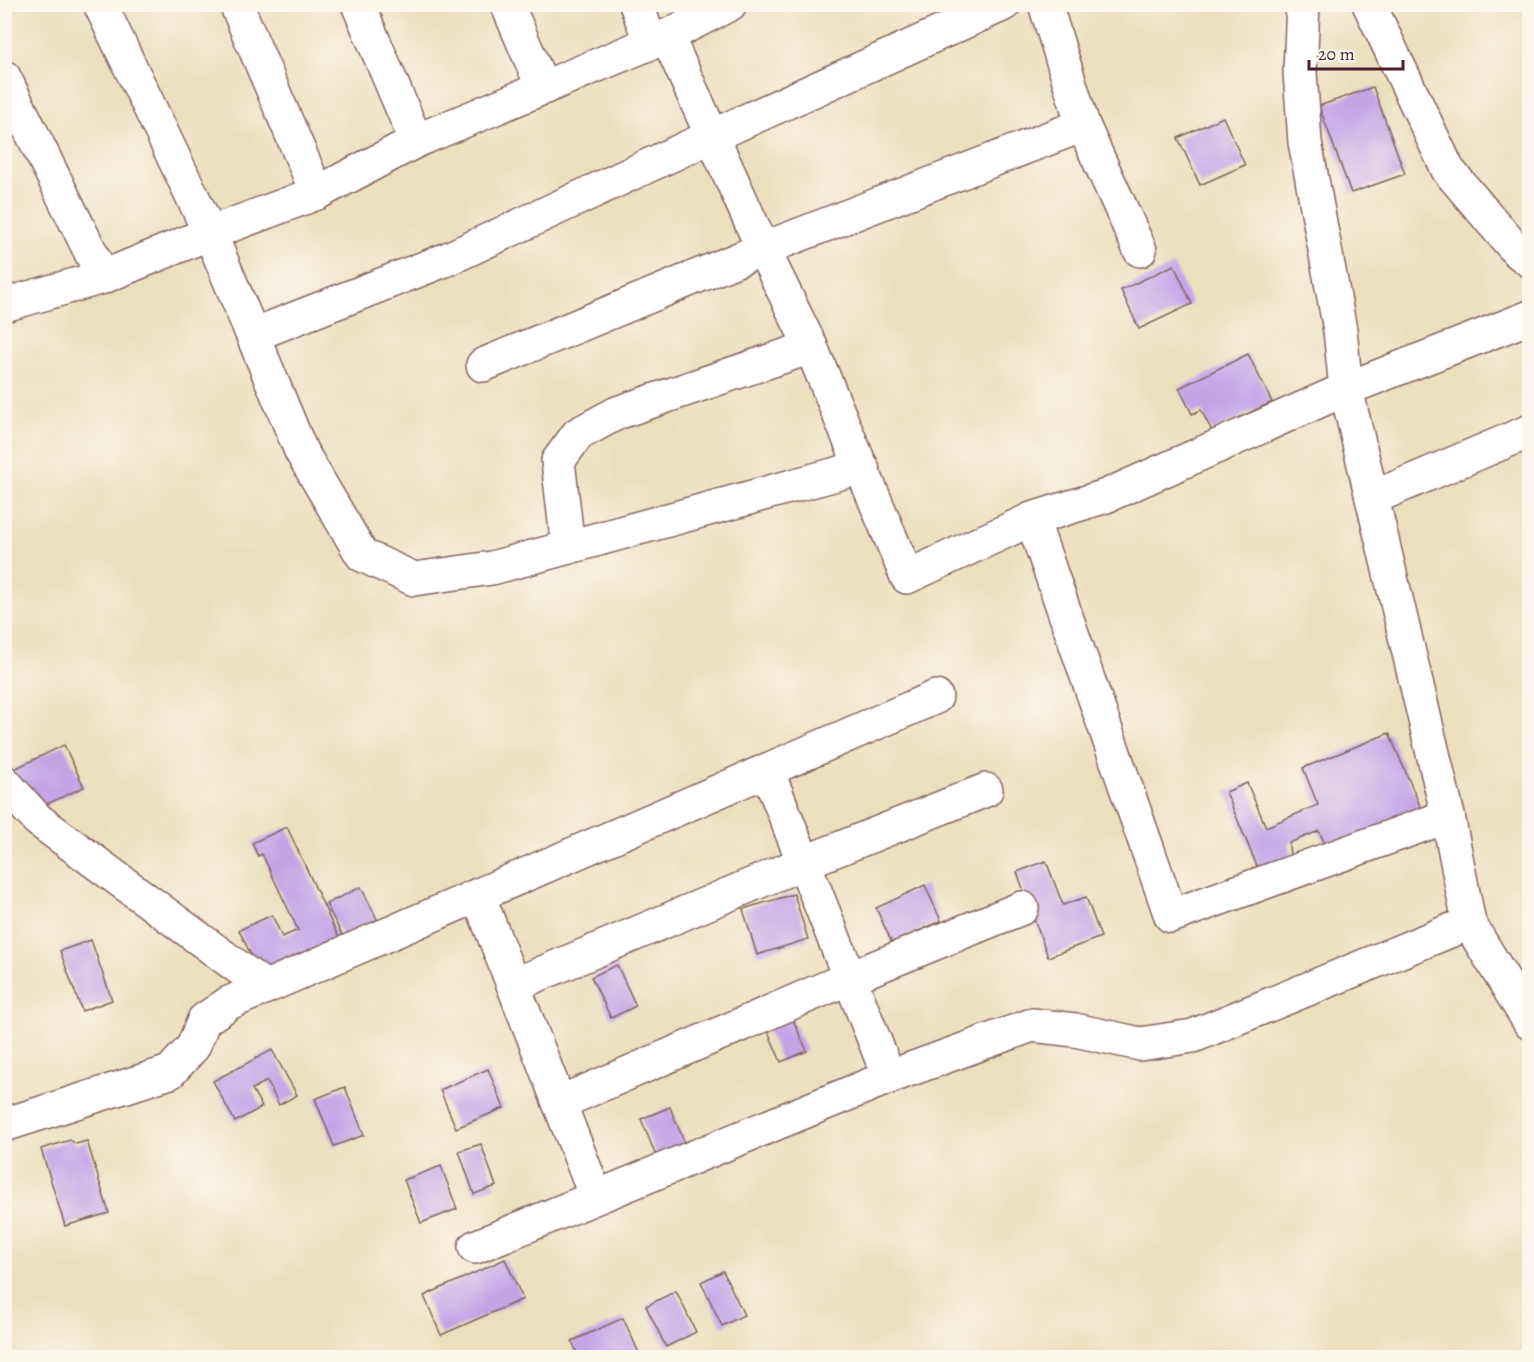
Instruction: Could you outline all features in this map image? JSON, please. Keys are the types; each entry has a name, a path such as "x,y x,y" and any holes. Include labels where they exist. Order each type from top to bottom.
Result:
{"street":[{"path":"100,4 210,233 301,451 362,555 414,579 492,568 862,467"},
{"path":"236,4 317,193"},
{"path":"358,4 416,141"},
{"path":"507,4 543,88"},
{"path":"636,4 659,39 712,136 811,347 907,577 1032,519 1106,496 1347,389 1530,317"},
{"path":"4,305 104,277 210,233 317,193 416,141 659,39 730,4"},
{"path":"253,335 450,258 1004,4"},
{"path":"1045,4 1083,125 1140,250"},
{"path":"1303,4 1300,72 1305,142 1340,330 1347,389 1448,816 1469,923 1529,1024"},
{"path":"1369,4 1448,170 1517,251 1530,261"},
{"path":"4,77 16,128 104,277"},
{"path":"483,365 764,249 1083,125"},
{"path":"568,547 558,460 578,434 617,413 811,347"},
{"path":"1372,498 1530,431"},
{"path":"1032,519 1171,916 1448,816"},
{"path":"4,1125 170,1072 193,1047 204,1020 229,1003 936,697"},
{"path":"766,770 889,1077"},
{"path":"4,782 38,820 265,987"},
{"path":"514,985 803,863 986,790"},
{"path":"478,895 596,1197"},
{"path":"559,1103 849,978 1022,908"},
{"path":"475,1247 889,1077 1032,1025 1075,1030 1140,1044 1193,1036 1469,923"}],"building":[{"path":"1373,87 1405,174 1351,193 1319,106"},
{"path":"1223,117 1245,165 1200,185 1178,138"},
{"path":"1174,265 1192,304 1139,329 1121,290"},
{"path":"1248,354 1272,402 1212,431 1201,410 1192,414 1179,388"},
{"path":"1389,733 1426,820 1329,854 1319,831 1289,843 1290,859 1259,871 1226,792 1247,783 1266,827 1318,805 1303,768"},
{"path":"64,745 84,787 32,811 12,770"},
{"path":"287,827 343,947 265,984 239,930 272,915 282,937 298,930 262,854 258,856 252,843"},
{"path":"1046,861 1063,905 1086,897 1101,937 1048,957 1017,872"},
{"path":"925,885 941,921 892,943 876,908"},
{"path":"361,887 380,925 346,942 326,904"},
{"path":"794,894 808,939 757,955 743,909"},
{"path":"91,940 112,1000 82,1011 60,951"},
{"path":"617,965 636,1006 611,1018 591,977"},
{"path":"792,1018 807,1051 781,1062 767,1029"},
{"path":"272,1050 297,1095 279,1105 267,1081 252,1089 262,1107 235,1122 213,1081"},
{"path":"488,1069 504,1108 456,1128 440,1090"},
{"path":"345,1087 364,1135 334,1146 315,1099"},
{"path":"670,1107 688,1151 659,1163 641,1119"},
{"path":"70,1140 76,1144 87,1141 109,1213 65,1226 41,1149"},
{"path":"481,1144 496,1186 474,1194 459,1151"},
{"path":"441,1166 457,1209 421,1223 404,1180"},
{"path":"505,1259 523,1299 441,1335 424,1296"},
{"path":"723,1271 744,1315 722,1326 701,1282"},
{"path":"676,1291 696,1332 666,1347 646,1306"},
{"path":"623,1318 640,1355 634,1358 579,1358 572,1341"}]}
